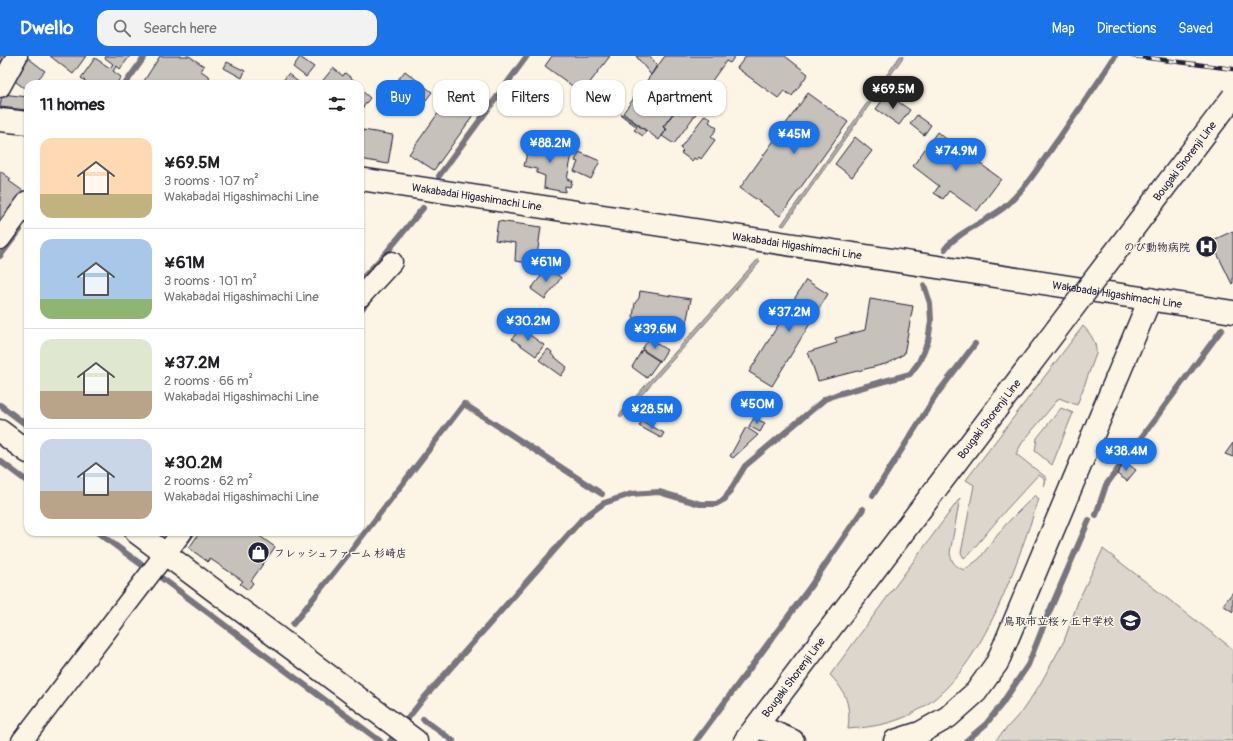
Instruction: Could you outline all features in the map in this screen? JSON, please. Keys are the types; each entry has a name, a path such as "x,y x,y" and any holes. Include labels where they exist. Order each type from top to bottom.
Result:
{"main road":[{"name":"Bougaki Shorenji Line","path":"751,734 1233,98"},
{"path":"0,120 24,123"},
{"name":"Wakabadai Higashimachi Line","path":"364,180 1233,312"},
{"path":"895,741 920,733 948,717 976,692 997,663 1150,299"},
{"path":"0,432 24,449"},
{"path":"141,536 416,741"},
{"path":"751,734 770,731 793,741"}],"street":[{"path":"0,87 17,56"},
{"path":"0,239 24,207"},
{"path":"364,293 392,262"},
{"path":"22,741 179,536"}],"shaded area":[{"path":"900,56 904,56 784,226 781,225"},
{"path":"758,259 760,262 621,418 619,415"},
{"path":"1083,326 1093,339 1096,346 1096,354 1077,405 1059,398 1022,443 1016,454 1047,478 1044,486 1044,478 1038,475 964,558 961,553 974,485 966,480"},
{"path":"1061,408 1073,413 1052,465 1035,451 1037,438"},
{"path":"1035,495 1039,499 1007,587 993,618 977,647 959,673 939,695 915,712 883,724 848,729 849,713 844,693 830,675 960,498 950,553 954,564 964,570 979,559 1006,524"},
{"name":"鳥取市立桜ヶ丘中学校","path":"1103,549 1233,649 1233,741 995,741 1022,711 1039,686 1064,641 1079,599"}],"building":[{"path":"0,56 7,56 0,66"},
{"path":"50,56 86,56 73,74"},
{"path":"106,56 130,56 120,69 117,66 113,71 121,77 119,80 84,80 81,78 95,58 110,68 113,64 105,58"},
{"path":"160,56 189,56 204,66 201,71 210,77 208,80 145,80"},
{"path":"552,56 610,56 592,80 571,80 571,85 545,66"},
{"path":"636,56 650,56 657,65 651,75"},
{"path":"665,56 735,56 730,63 726,61 712,80 647,80"},
{"path":"746,56 785,56 808,74 792,96 784,91 778,98 737,68"},
{"path":"300,57 314,67 306,77 293,67"},
{"path":"28,58 45,71 37,80 24,80 24,88 12,79"},
{"path":"227,62 245,71 242,78 224,68"},
{"path":"333,68 343,76 345,73 354,80 323,80"},
{"path":"405,71 417,80 398,80"},
{"path":"288,74 296,80 284,80"},
{"path":"425,87 432,92 425,102"},
{"path":"364,93 370,98 364,106"},
{"path":"808,93 848,122 780,216 740,188"},
{"path":"2,94 24,97 24,110 0,107"},
{"path":"887,94 910,110 899,125 876,109"},
{"path":"633,99 633,116 671,116 663,127 666,130 659,140 625,114 625,110"},
{"path":"917,115 931,125 924,135 910,124"},
{"path":"436,116 472,116 434,170 409,154"},
{"path":"622,116 625,116 646,131 643,136 634,130 637,127"},
{"path":"671,116 694,116 674,144 662,136 667,129 663,127"},
{"path":"704,116 711,119 709,122 717,128 711,137 715,140 701,159 699,157 697,160 694,158 692,161 681,153 683,151 680,148"},
{"path":"364,130 393,135 388,164 364,160"},
{"path":"937,132 1001,179 977,211 949,191 943,199 934,193 939,186 913,166"},
{"path":"855,137 872,151 852,177 835,164"},
{"path":"530,140 573,149 567,179 572,181 570,187 565,186 565,192 544,188 545,176 537,173 537,169 524,166"},
{"path":"579,152 600,161 591,179 574,171 578,162 575,161"},
{"path":"0,171 11,179 9,181 23,191 17,199 19,201 0,226"},
{"path":"498,221 541,227 536,264 515,261 516,243 495,240"},
{"path":"1233,231 1233,283 1232,284 1211,241"},
{"path":"548,267 561,278 545,299 531,289"},
{"path":"806,280 828,294 772,386 749,372"},
{"path":"640,291 691,299 685,329 637,322 633,317 635,303 639,298"},
{"path":"870,299 913,306 904,354 889,363 818,381 808,352 837,343 835,338 865,330"},
{"path":"520,328 544,345 536,356 512,339"},
{"path":"649,339 667,350 660,361 642,349"},
{"path":"548,349 552,352 551,354 567,367 561,376 539,360"},
{"path":"642,350 659,361 647,378 632,367"},
{"path":"754,418 765,423 760,432 749,426"},
{"path":"642,421 664,433 661,438 639,426"},
{"path":"746,427 758,435 733,458 730,456"},
{"path":"1233,443 1233,457 1225,454"},
{"path":"1125,462 1136,470 1127,481 1117,474"},
{"path":"197,536 260,536 275,547 251,581 253,583 248,590 240,584 243,581 209,558 208,562 189,548"},
{"path":"1233,592 1233,612 1223,605"}],"waterway":[{"path":"128,80 145,56"},
{"path":"439,176 527,56"},
{"path":"945,249 957,237 992,216 1015,198 1060,137 1115,56"},
{"path":"364,277 386,253 423,208"},
{"path":"0,256 20,230"},
{"path":"390,741 424,698 582,519 604,503 631,494 659,492 700,504 716,504 725,499 745,466 825,399 910,374 919,362 928,341 931,321 930,303 924,285"},
{"path":"364,306 369,300"},
{"path":"1096,515 1106,485 1222,329"},
{"path":"873,495 937,394 975,344"},
{"path":"364,534 464,404 602,494"},
{"path":"0,405 24,423"},
{"path":"0,461 24,479"},
{"path":"696,741 810,587 863,509"},
{"path":"966,741 986,724 1001,705 1028,665 1089,520"},
{"path":"102,536 142,565"},
{"path":"186,542 190,536"},
{"path":"293,624 362,536"},
{"path":"163,579 380,741"},
{"path":"423,719 453,741"}],"railway":[{"path":"1133,56 1233,69"}],"place":[{"name":"のび動物病院","path":"1206,247"},
{"name":"フレッシュファーム 杉崎店","path":"259,553"},
{"name":"鳥取市立桜ヶ丘中学校","path":"1130,621"}]}
